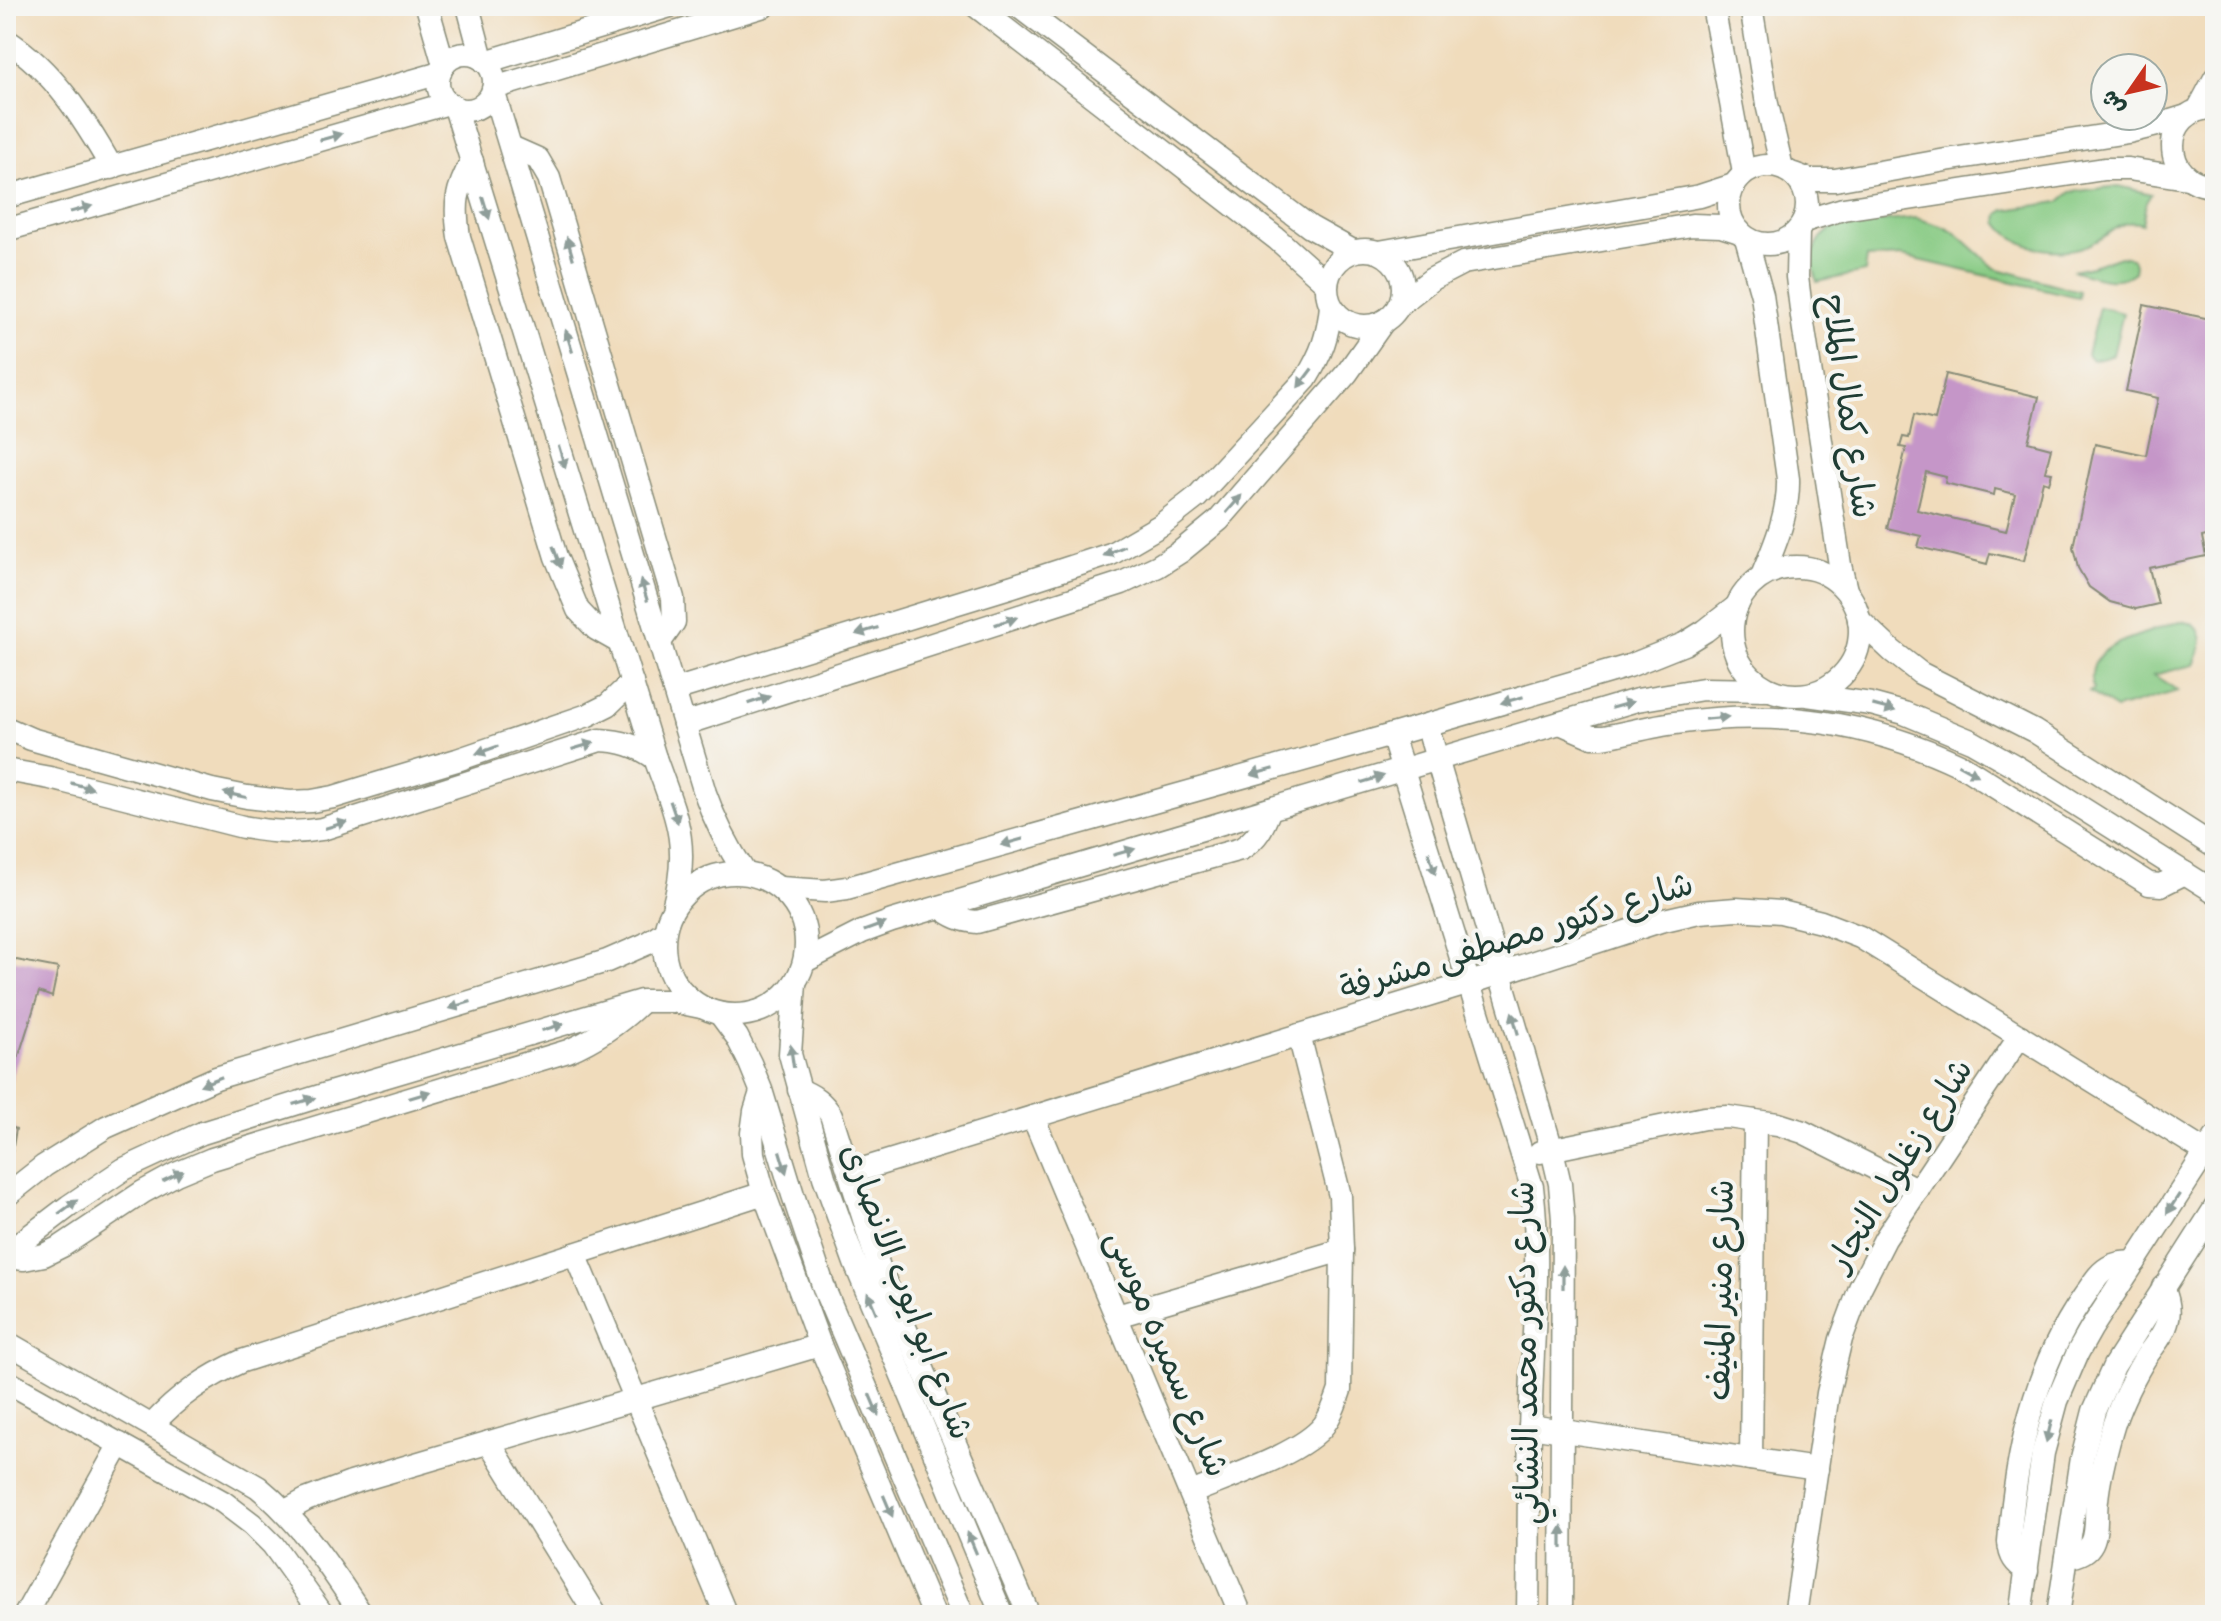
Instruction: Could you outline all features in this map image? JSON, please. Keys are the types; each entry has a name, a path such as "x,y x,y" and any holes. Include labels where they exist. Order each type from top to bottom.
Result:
{"street":[{"path":"427,6 442,69 441,93 452,105 472,161 679,829 683,854 681,879 664,932 664,954 670,975 683,994 711,1010"},
{"path":"6,197 442,69 455,56 469,54 484,60 670,6"},
{"path":"6,230 452,105 464,109 482,105 493,89 764,6"},
{"path":"976,6 1277,239 1327,284"},
{"path":"1018,6 1310,227 1353,251"},
{"path":"1713,6 1739,179 1729,205 1732,220 1743,235"},
{"path":"1751,6 1767,104 1788,171 1802,184 1807,196 1808,209 1801,226"},
{"path":"473,9 484,60 493,73 493,89 511,147 538,159 553,190 673,598 674,622 660,642 715,821 745,873"},
{"path":"6,40 49,75 84,119 112,168"},
{"path":"2215,78 2200,111 2178,126 2173,138 2176,163 2199,182 2215,204"},
{"path":"2199,182 2128,169 2104,169 1843,209 1801,226 1787,239 1775,244 1762,243 1721,226 1692,225 1463,263 1418,289 1400,304 1390,318 1372,326 1348,323 1331,306 1327,295 1327,284 1335,264 1353,251 1379,252 1700,196 1739,179 1756,167 1769,165 1810,180 1835,180 2128,132 2200,111"},
{"path":"472,161 460,184 455,210 459,237 556,557 578,610 596,629 619,642"},
{"name":"شارع كمال الملاح","path":"1801,226 1797,277 1846,590"},
{"name":"شارع كمال الملاح","path":"1743,235 1762,295 1788,479 1785,510 1762,576"},
{"path":"1379,252 1390,258 1398,268 1403,293 1400,304"},
{"path":"674,690 1013,586 1111,554 1142,538 1197,497 1306,379 1320,357 1329,332 1331,306"},
{"path":"684,724 1108,588 1158,566 1219,520 1347,373 1383,322"},
{"path":"1807,695 1821,691 1845,674 1858,649 1859,620 1855,604 1846,590 1832,578 1806,568 1779,569 1762,576 1743,595 1733,622 1732,639 1736,655 1756,681 1782,694 1871,704 1904,713 1971,741 2215,892"},
{"path":"780,888 825,891 847,888 1427,725 1654,657 1684,644 1737,606"},
{"path":"1859,620 1920,673 2034,731 2215,847"},
{"path":"6,728 31,739 212,790 279,802 312,801 457,760 588,715 608,705 632,682"},
{"path":"805,961 862,932 940,907 1637,700 1703,689 1770,690"},
{"path":"1560,723 1592,737 1672,723 1744,716 1827,722 1867,730 1932,751 1962,766 2149,884 2161,885 2185,873"},
{"name":"شارع دكتور محمد النشائي","path":"1427,725 1560,1184 1563,1219 1561,1615"},
{"name":"شارع دكتور محمد النشائي","path":"1392,735 1532,1187 1536,1219 1528,1615"},
{"path":"6,770 23,771 243,827 275,833 299,833 322,829 600,740 619,741 638,747 655,758"},
{"path":"6,1256 69,1206 124,1169 202,1133 641,1001 672,1001 737,1015 754,1013 770,1006 795,983 805,961 807,942 796,906 780,888 759,876 745,873 712,875 691,886 674,904"},
{"name":"شارع دكتور مصطفى مشرفة","path":"850,1173 1470,983 1660,921 1736,909 1781,912 1821,922 1860,937 2020,1036 2210,1145"},
{"path":"6,1196 44,1166 106,1127 216,1078 607,961 646,944 664,932"},
{"name":"شارع ابو ايوب الانصارى","path":"795,983 790,1054 824,1177 855,1263 1002,1615"},
{"name":"شارع ابو ايوب الانصارى","path":"711,1010 737,1037 750,1063 825,1291 963,1615"},
{"path":"1191,1493 1295,1449 1311,1438 1324,1425 1340,1390 1340,1196 1299,1035"},
{"name":"شارع زغلول النجار","path":"1795,1615 1828,1393 1841,1339 1860,1288 1885,1239 2020,1036"},
{"path":"761,1090 754,1122 753,1154 764,1193 820,1345 934,1615"},
{"path":"799,1090 812,1094 831,1115 879,1267 1029,1615"},
{"name":"شارع سميره موسى","path":"1033,1117 1241,1615"},
{"path":"1524,1155 1704,1118 1728,1117 1778,1124 1803,1132 1918,1190"},
{"name":"شارع منير المنيف","path":"1751,1459 1755,1121"},
{"path":"2020,1615 2043,1453 2057,1401 2078,1352 2210,1145"},
{"path":"152,1425 193,1387 216,1372 242,1361 764,1193"},
{"path":"2058,1615 2082,1458 2094,1411 2114,1366 2215,1208"},
{"path":"1117,1316 1342,1250"},
{"path":"575,1254 726,1615"},
{"path":"6,1342 258,1487 303,1530 362,1615"},
{"path":"286,1511 351,1483 820,1345"},
{"path":"6,1381 223,1502 273,1545 323,1615"},
{"path":"1530,1426 1817,1469"},
{"path":"489,1442 596,1615"},
{"path":"25,1615 120,1444"}],"green space":[{"path":"2119,186 2151,194 2142,224 2123,224 2080,248 2054,250 2028,245 2011,235 1998,222 1999,214 2005,210 2059,202 2071,192"},
{"path":"1916,218 1957,234 1995,268 2079,291 2078,297 1902,256 1867,258 1865,272 1817,282 1812,259 1814,251 1822,237 1834,226"},
{"path":"2120,256 2131,258 2135,264 2134,272 2120,279 2072,270 2092,266"},
{"path":"2099,307 2123,313 2113,355 2092,360 2087,354"},
{"path":"2180,621 2194,624 2202,639 2194,665 2154,675 2178,691 2116,709 2089,692 2093,690 2096,660 2109,648"}],"building":[{"path":"2144,305 2215,320 2215,534 2202,537 2206,556 2149,568 2158,604 2136,609 2110,602 2089,587 2078,568 2073,547 2095,444 2146,455 2158,398 2126,391"},
{"path":"1946,374 2039,397 2028,442 2051,448 2045,472 2052,473 2049,483 2043,481 2024,561 1990,553 1987,564 1918,547 1921,536 1887,528 1906,448 1900,447 1903,437 1909,438 1914,415 1935,420","holes":["1926,472 1946,477 1945,483 1994,495 1995,489 2015,494 2006,531 1917,510"]},
{"path":"6,958 58,968 52,997 39,992 7,1093"},
{"path":"6,1125 16,1129 8,1176 6,1176"}]}
